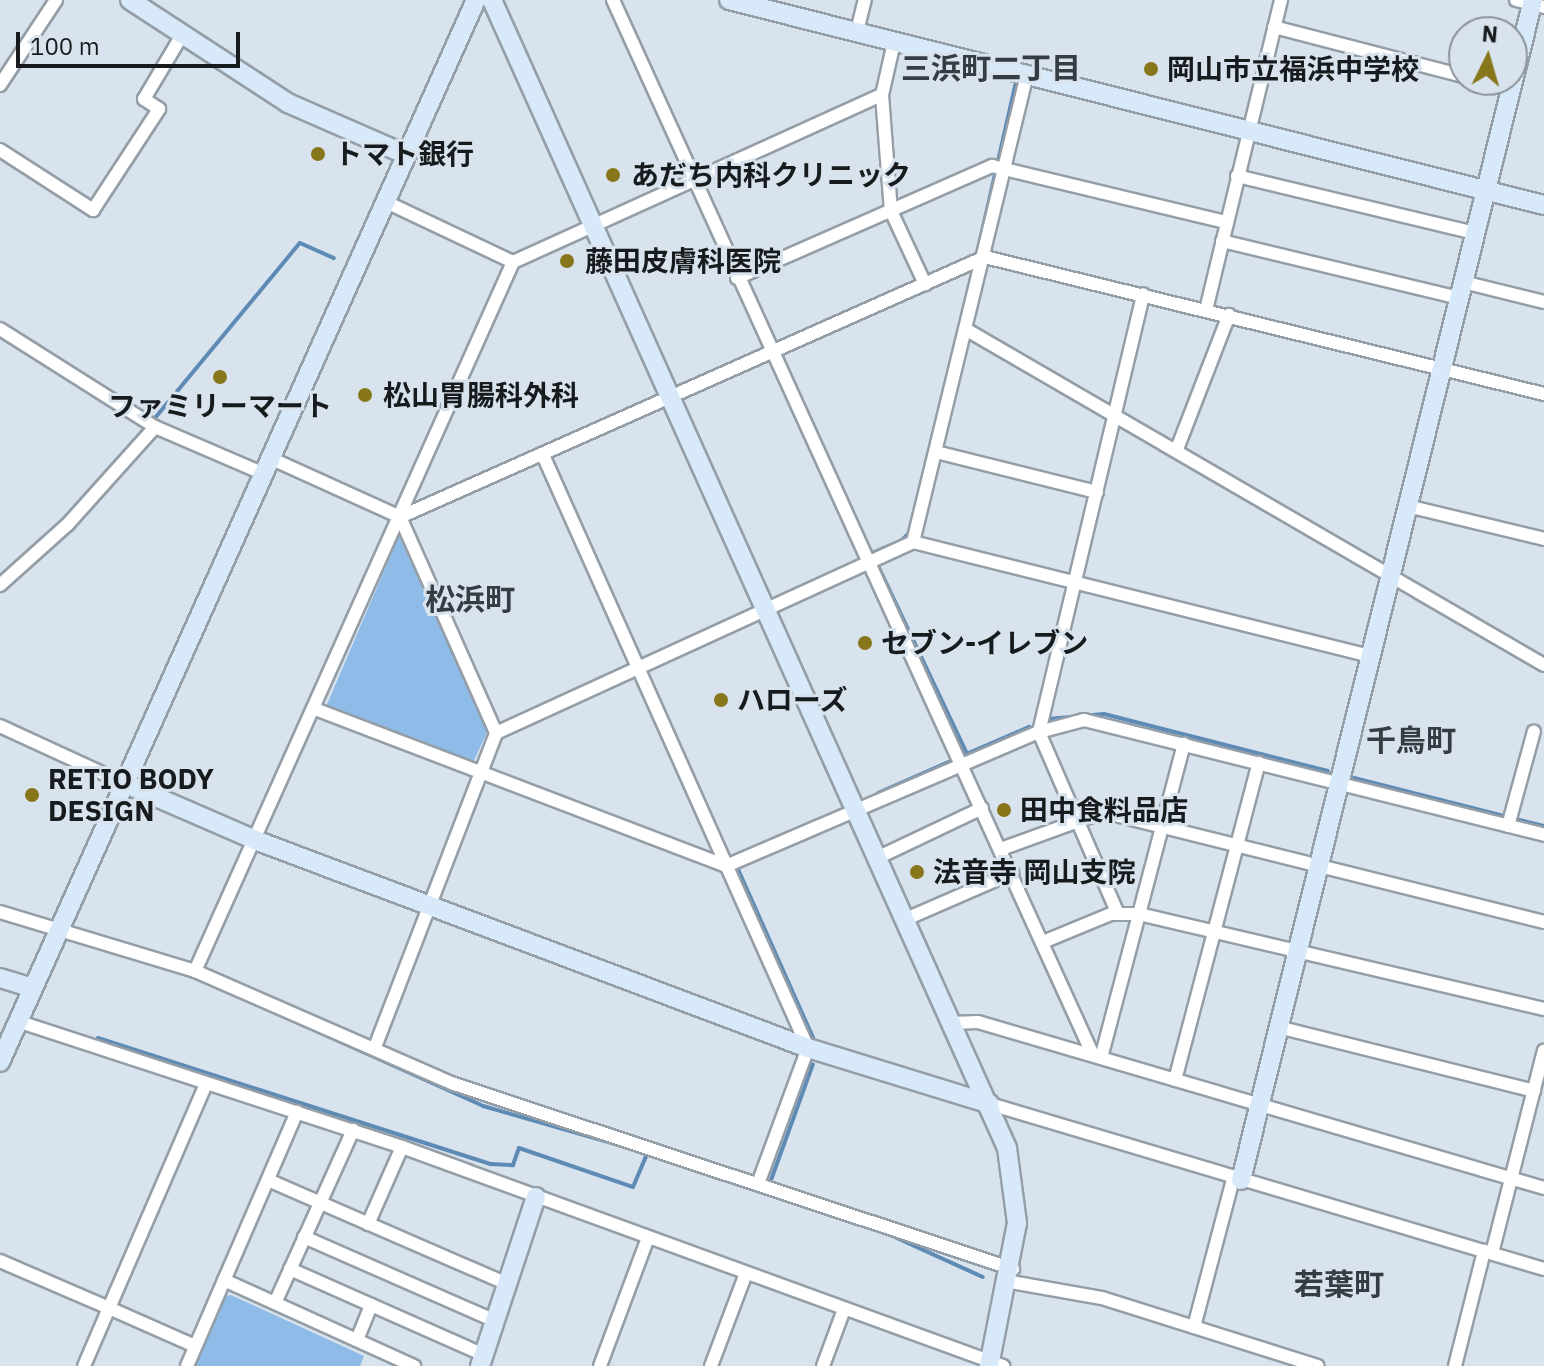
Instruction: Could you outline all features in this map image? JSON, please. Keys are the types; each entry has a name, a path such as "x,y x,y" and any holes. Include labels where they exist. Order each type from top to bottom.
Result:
{"street":[{"path":"0,85 56,0"},
{"path":"130,0 288,103 407,155"},
{"path":"0,1062 476,0"},
{"path":"17,1021 402,1147 647,1240 994,1365 1012,1276 1014,1184 990,1104 492,0"},
{"path":"613,0 737,278 874,562 982,808 1097,1056"},
{"path":"729,0 1544,205"},
{"path":"857,31 865,0"},
{"path":"1206,310 1281,0"},
{"path":"1274,27 1448,72"},
{"path":"0,150 93,210 159,109 144,99 182,35"},
{"path":"894,42 882,95 891,211 925,284"},
{"path":"913,542 967,330 978,260 999,167 1027,76"},
{"path":"195,971 513,262 882,95"},
{"path":"1194,1327 1259,1105 1509,96"},
{"path":"737,278 999,167 1226,222"},
{"path":"1237,176 1475,233"},
{"path":"386,202 513,262"},
{"path":"1222,241 1461,290 1544,302"},
{"path":"0,329 155,427 400,517 978,260 1143,294 1544,394"},
{"path":"1118,914 1039,732 1117,414 1143,294"},
{"path":"1177,449 1229,315"},
{"path":"967,330 1117,414 1544,665"},
{"path":"0,585 68,524 155,427"},
{"path":"936,452 1097,492"},
{"path":"543,455 808,1048 759,1181"},
{"path":"1407,506 1544,539"},
{"path":"400,517 496,733"},
{"path":"375,1047 496,733 913,542 1369,656"},
{"path":"315,709 726,866 964,767 1039,732 1084,720 1338,784 1510,820 1544,835"},
{"path":"0,726 255,840 808,1048 1237,1180 1544,1269"},
{"path":"1510,820 1534,731"},
{"path":"1097,1056 1184,744"},
{"path":"1175,1080 1259,763"},
{"path":"879,857 982,808"},
{"path":"1001,849 1075,816 1103,812 1544,922"},
{"path":"906,919 1012,873"},
{"path":"0,912 195,971 527,1110 759,1181 1012,1276 1102,1298 1318,1366"},
{"path":"1043,942 1118,914 1139,914 1544,1009"},
{"path":"0,978 32,988"},
{"path":"951,1023 978,1022 1544,1188"},
{"path":"1278,1027 1534,1091"},
{"path":"1455,1366 1511,1178 1544,1051"},
{"path":"84,1366 206,1084"},
{"path":"187,1366 297,1112"},
{"path":"275,1303 353,1130"},
{"path":"368,1224 402,1147"},
{"path":"268,1180 507,1284"},
{"path":"290,1269 482,1360 536,1197"},
{"path":"304,1237 495,1321"},
{"path":"600,1366 647,1240"},
{"path":"0,1261 195,1346"},
{"path":"711,1366 745,1276"},
{"path":"224,1280 414,1366"},
{"path":"357,1340 371,1305"},
{"path":"823,1366 843,1312"}],"shaded area":[{"path":"399,536 489,728 472,765 325,709"},
{"path":"231,1295 364,1356 360,1366 194,1366 224,1296"}],"waterway":[{"path":"976,258 1016,82"},
{"path":"155,418 300,243 334,258"},
{"path":"900,542 909,533 974,267"},
{"path":"61,522 143,431"},
{"path":"891,545 872,553 967,754"},
{"path":"1048,719 1104,714 1328,771"},
{"path":"964,755 1029,727"},
{"path":"878,793 953,760"},
{"path":"1354,778 1544,826"},
{"path":"737,867 814,1040"},
{"path":"283,1016 483,1106 639,1151"},
{"path":"98,1038 491,1164 513,1165 519,1148 633,1187 647,1154"},
{"path":"771,1180 813,1064"},
{"path":"697,1171 888,1234 983,1277"}],"place":[{"name":"岡山市立福浜中学校","path":"1151,69"},
{"name":"トマト銀行","path":"318,154"},
{"name":"あだち内科クリニック","path":"613,175"},
{"name":"藤田皮膚科医院","path":"567,261"},
{"name":"ファミリーマート","path":"220,377"},
{"name":"松山胃腸科外科","path":"365,395"},
{"name":"セブン-イレブン","path":"865,643"},
{"name":"ハローズ","path":"721,700"},
{"name":"RETIO BODY DESIGN","path":"32,795"},
{"name":"田中食料品店","path":"1004,810"},
{"name":"法音寺 岡山支院","path":"917,872"}],"district":[{"name":"三浜町二丁目","path":"991,68"},
{"name":"松浜町","path":"470,599"},
{"name":"千鳥町","path":"1411,740"},
{"name":"若葉町","path":"1339,1284"}]}
